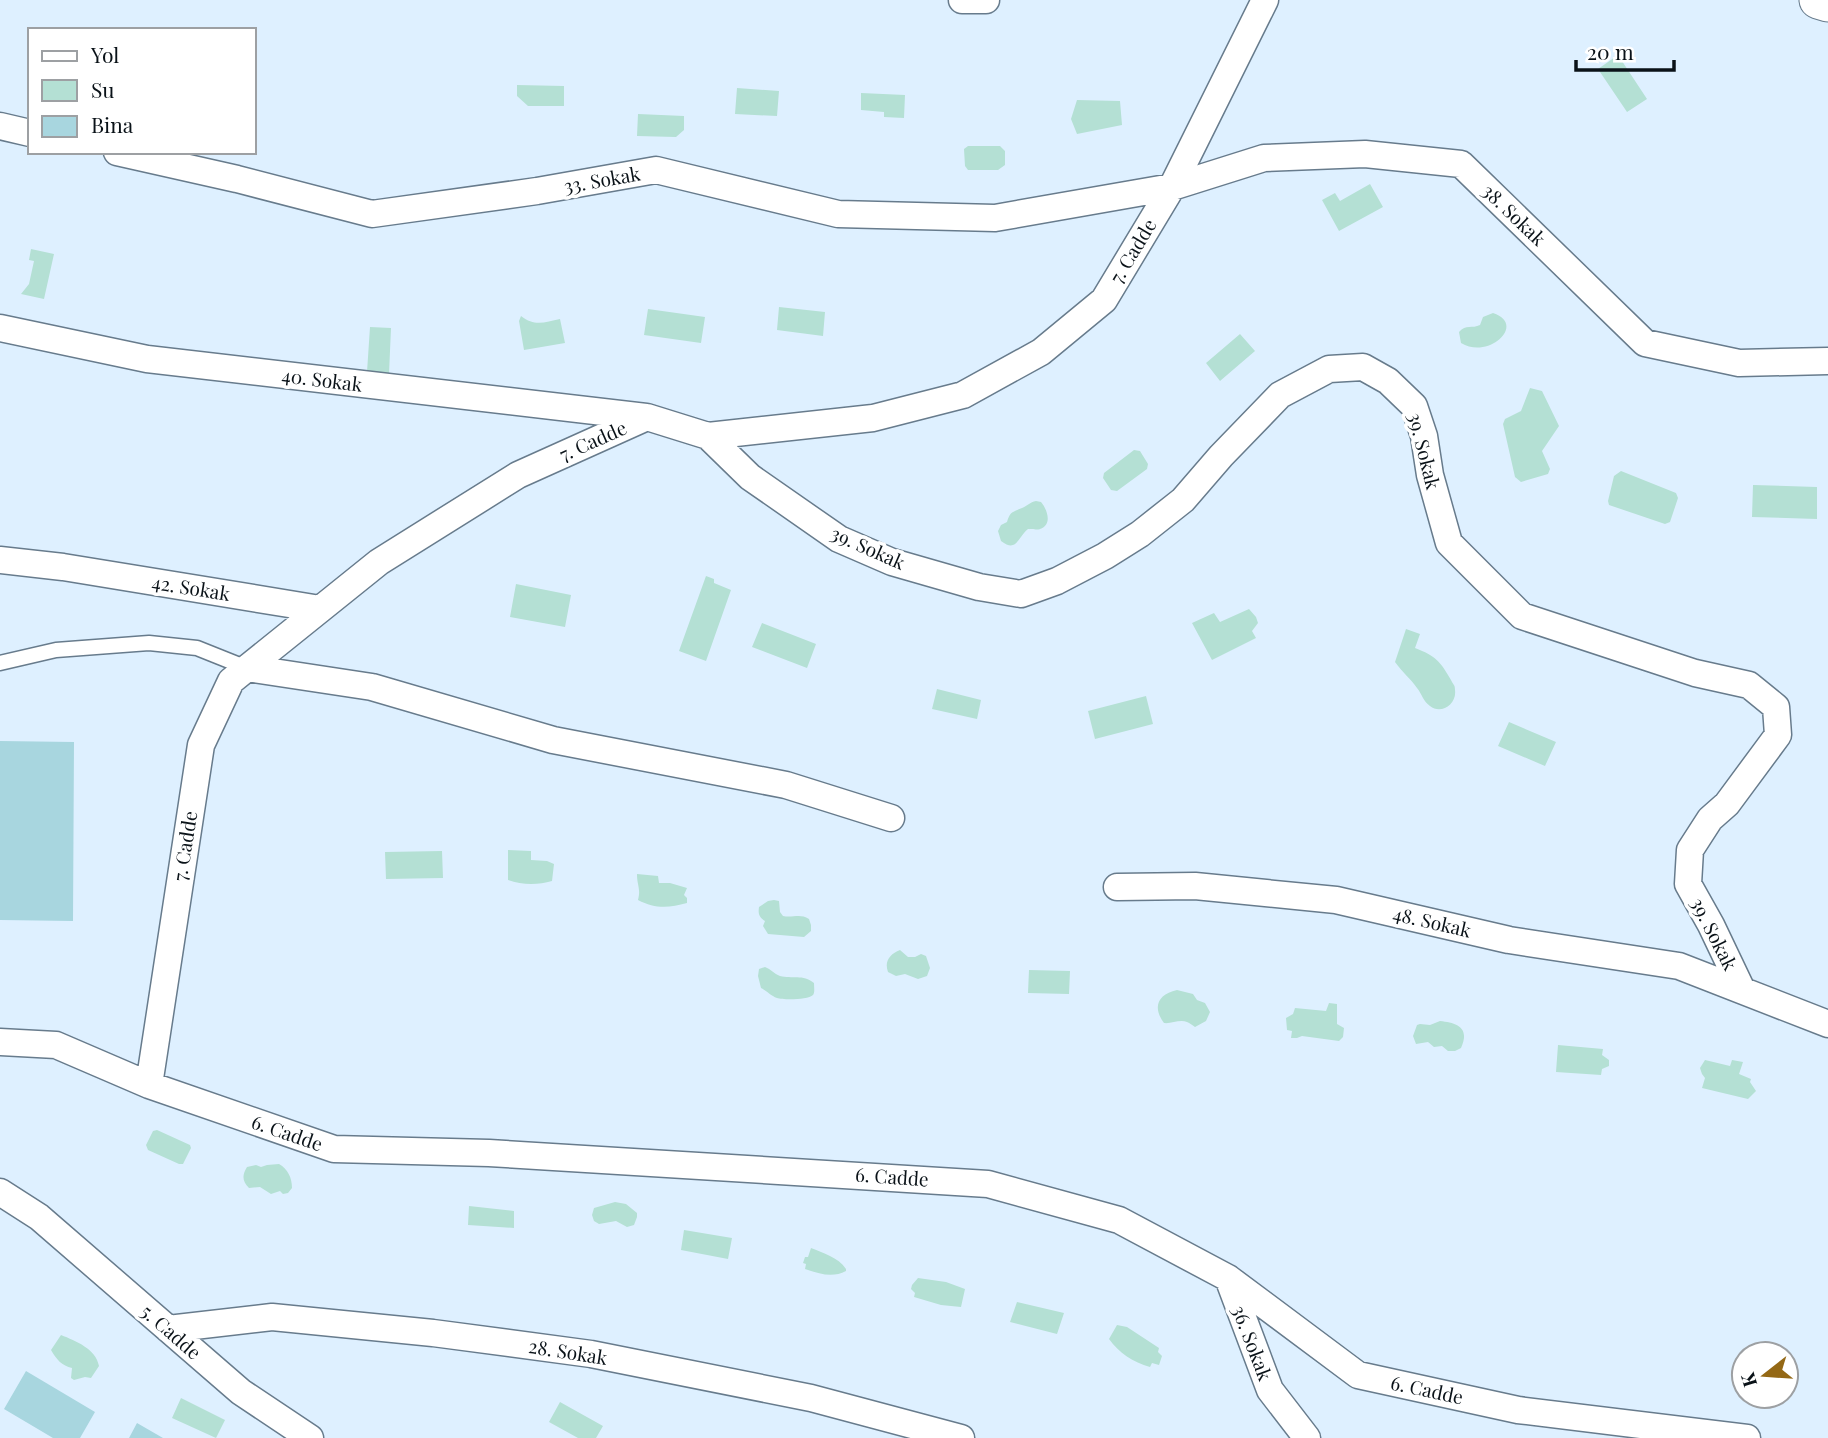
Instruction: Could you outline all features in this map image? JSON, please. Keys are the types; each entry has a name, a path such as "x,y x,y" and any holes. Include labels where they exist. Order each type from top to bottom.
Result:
{"main road":[{"path":"1818,0 1828,4"}],"street":[{"path":"962,0 986,0"},
{"name":"7. Cadde","path":"149,1085 201,745 231,681 379,562 518,475 647,417 708,436 873,418 963,395 1041,352 1104,300 1172,187 1265,0"},
{"path":"0,126 28,133"},
{"name":"33. Sokak","path":"126,154 372,214 537,191 656,170 838,214 995,218 1172,187"},
{"name":"38. Sokak","path":"1172,187 1264,158 1365,154 1461,164 1645,343 1739,363 1828,361"},
{"name":"40. Sokak","path":"0,328 147,359 647,417"},
{"name":"39. Sokak","path":"708,436 750,477 839,539 891,562 979,587 1021,594 1057,581 1140,534 1183,500 1280,395 1329,369 1363,367 1388,381 1414,405 1449,543 1522,616 1695,673 1749,685 1776,707 1778,736 1727,804 1710,819 1690,850 1688,884 1742,990 1828,1024"},
{"name":"42. Sokak","path":"0,552 63,567"},
{"name":"42. Sokak","path":"0,560 63,567 320,609"},
{"path":"247,668 372,687 553,740 786,785 891,818"},
{"name":"48. Sokak","path":"1117,887 1195,886 1336,900 1509,940 1679,966 1742,990"},
{"name":"6. Cadde","path":"0,1042 56,1045 149,1085 334,1149 489,1153 988,1184 1119,1220 1228,1278 1358,1375 1518,1410 1747,1438"},
{"name":"5. Cadde","path":"0,1192 39,1217 241,1392 310,1438"},
{"name":"36. Sokak","path":"1228,1278 1270,1390 1307,1438"},
{"name":"28. Sokak","path":"168,1329 272,1317 433,1333 591,1354 811,1398 961,1438"}],"lane":[{"path":"0,663 56,650 149,643 197,648 247,668"}],"water":[{"path":"1618,55 1647,99 1627,112 1598,69"},
{"path":"517,85 564,86 564,106 528,106 517,96"},
{"path":"737,88 779,91 777,116 735,114"},
{"path":"861,93 905,95 904,118 884,117 884,112 861,110"},
{"path":"1077,100 1120,101 1122,125 1077,134 1071,119"},
{"path":"638,114 684,116 684,130 676,137 637,136"},
{"path":"968,146 1000,146 1005,151 1005,165 998,170 968,170 965,166 964,149"},
{"path":"1370,184 1383,207 1339,231 1322,200 1335,193 1340,201"},
{"path":"31,249 54,254 44,299 21,294 29,284 34,261 29,260"},
{"path":"779,307 825,312 823,336 777,330"},
{"path":"648,309 705,317 701,343 644,335"},
{"path":"1493,313 1503,318 1506,325 1500,338 1483,347 1461,343 1459,332 1467,327 1480,325 1483,317"},
{"path":"521,316 536,323 560,319 565,343 524,350 519,321"},
{"path":"370,327 391,328 389,374 367,372"},
{"path":"1240,334 1255,351 1220,381 1206,363"},
{"path":"1530,388 1542,391 1559,426 1542,451 1550,469 1548,474 1521,482 1515,477 1503,424 1505,419 1521,411"},
{"path":"1134,450 1140,451 1148,464 1147,469 1117,491 1111,490 1103,478 1104,473"},
{"path":"1621,471 1676,493 1678,498 1670,522 1665,524 1609,505 1614,476"},
{"path":"1753,485 1817,487 1817,519 1752,517"},
{"path":"1036,501 1041,502 1047,513 1048,521 1044,527 1028,529 1014,545 1001,541 998,531 1001,525 1007,522 1014,511"},
{"path":"706,576 714,579 714,583 731,590 706,661 679,651"},
{"path":"516,584 571,595 565,627 510,617"},
{"path":"1249,609 1258,623 1252,631 1256,638 1212,660 1192,623 1214,613 1220,622"},
{"path":"762,623 816,644 807,668 752,647"},
{"path":"1406,629 1420,634 1415,648 1437,660 1454,686 1453,700 1443,709 1428,704 1395,662"},
{"path":"937,689 981,700 977,719 932,709"},
{"path":"1146,696 1153,724 1095,739 1088,711"},
{"path":"1509,722 1556,742 1545,766 1498,746"},
{"path":"508,850 531,851 531,860 554,864 552,881 530,884 508,880"},
{"path":"442,851 443,878 386,879 385,852"},
{"path":"637,874 658,876 659,883 687,888 684,895 687,903 662,907 638,900"},
{"path":"774,900 779,901 783,916 803,916 809,919 811,931 804,937 768,934 763,926 765,921 759,915 759,907"},
{"path":"900,950 908,957 921,954 926,956 930,968 927,976 918,979 888,972 889,958"},
{"path":"765,967 780,976 810,980 814,983 814,994 795,999 773,996 761,988 759,969"},
{"path":"1029,970 1070,971 1069,994 1028,993"},
{"path":"1177,990 1193,994 1197,1000 1205,1003 1210,1012 1206,1021 1195,1027 1184,1021 1164,1023 1158,1012 1159,1002 1165,995"},
{"path":"1329,1003 1337,1004 1337,1024 1344,1028 1343,1037 1339,1041 1302,1036 1291,1038 1292,1031 1287,1030 1286,1018 1293,1014 1295,1008 1326,1011"},
{"path":"1440,1021 1461,1028 1464,1036 1461,1048 1448,1051 1428,1042 1416,1044 1413,1036 1417,1025 1430,1025"},
{"path":"1558,1045 1603,1049 1602,1055 1609,1060 1609,1066 1602,1069 1601,1075 1556,1072"},
{"path":"1705,1060 1730,1066 1732,1060 1743,1062 1739,1074 1751,1079 1756,1091 1748,1099 1702,1088 1705,1078 1700,1068"},
{"path":"157,1130 190,1145 183,1164 148,1150 146,1145 153,1131"},
{"path":"279,1164 290,1177 292,1188 288,1193 283,1194 280,1191 271,1194 260,1187 249,1188 245,1183 247,1167"},
{"path":"615,1202 626,1204 637,1213 634,1225 627,1227 616,1221 599,1224 594,1221 594,1208"},
{"path":"469,1206 514,1211 514,1228 468,1225"},
{"path":"684,1230 732,1238 728,1259 681,1250"},
{"path":"811,1248 835,1258 846,1271 831,1275 805,1269 806,1264 803,1263"},
{"path":"918,1278 946,1282 965,1289 961,1307 941,1305 914,1297 915,1293 911,1289"},
{"path":"1017,1302 1064,1313 1057,1334 1010,1322"},
{"path":"1117,1325 1127,1327 1159,1348 1158,1352 1162,1356 1159,1365 1144,1365 1117,1349 1109,1339"},
{"path":"61,1335 84,1346 94,1355 99,1366 91,1378 74,1380 71,1378 72,1368 62,1364 55,1356 51,1350"},
{"path":"181,1398 225,1420 216,1438 172,1418"},
{"path":"560,1402 603,1426 596,1438 578,1438 549,1422"}],"building":[{"path":"0,741 74,742 73,921 0,920"},
{"path":"26,1371 95,1412 80,1438 53,1438 4,1409"},
{"path":"137,1423 163,1438 129,1438"}]}
